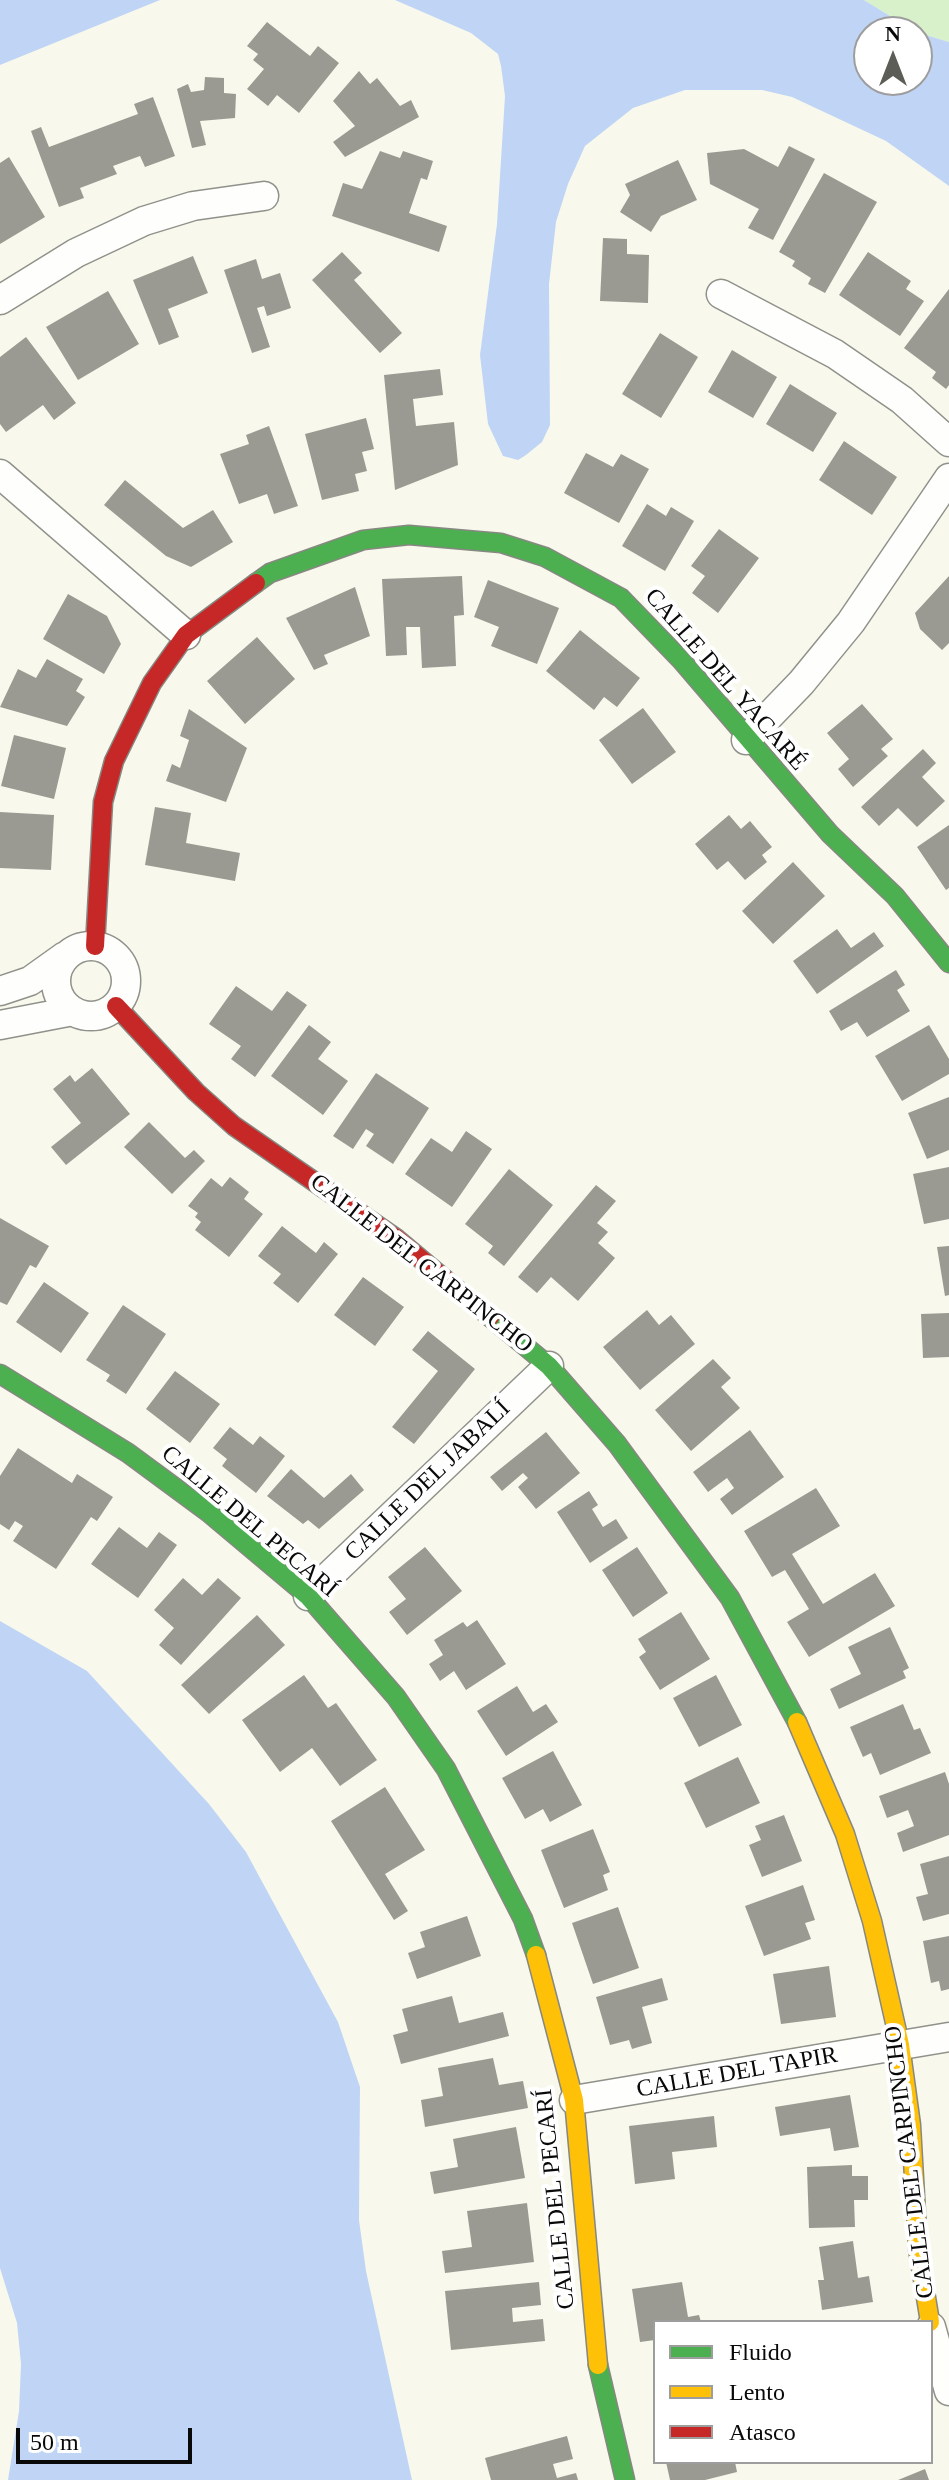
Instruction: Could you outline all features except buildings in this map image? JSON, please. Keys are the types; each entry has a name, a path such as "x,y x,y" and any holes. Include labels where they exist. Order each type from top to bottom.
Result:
{"street":[{"path":"0,300 76,253 144,221 193,206 264,196"},
{"path":"721,294 835,354 902,400 949,442"},
{"path":"0,474 186,635"},
{"path":"746,740 801,683 851,622 949,478"},
{"name":"CALLE DEL YACARÉ","path":"95,946 103,802 114,761 152,683 186,635 226,602 270,573 363,540 409,535 501,543 545,557 621,598 681,660 746,740 830,834 895,896 949,963"},
{"path":"0,991 30,981 73,950 95,946 106,949 122,964 126,986 116,1006 95,1016 73,1011 64,1005 55,986 59,965 65,956"},
{"name":"CALLE DEL CARPINCHO","path":"116,1006 196,1092 234,1126 397,1239 549,1366 617,1444 730,1598 802,1732 845,1834 872,1921 900,2045 911,2125 918,2249 929,2320"},
{"path":"0,1025 73,1011"},
{"name":"CALLE DEL JABALÍ","path":"308,1596 549,1366"},
{"name":"CALLE DEL PECARÍ","path":"0,1374 128,1453 208,1512 308,1596 396,1697 446,1769 523,1919 546,1985 574,2100 595,2348 605,2405 625,2480"},
{"name":"CALLE DEL TAPIR","path":"574,2100 949,2037"},
{"name":"CALLE DEL CARPINCHO","path":"933,2335 949,2391"}],"green space":[{"path":"864,0 949,0 949,42 933,37 933,16 890,16"}],"water":[{"path":"0,0 160,0 0,65"},
{"path":"395,0 864,0 890,16 853,16 853,96 933,96 933,37 949,42 949,186 886,141 792,97 762,90 685,90 633,108 585,146 568,184 556,222 549,284 550,425 542,442 526,455 518,460 503,456 488,424 480,355 497,224 505,96 498,54 471,33"},
{"path":"0,1621 87,1671 209,1804 246,1852 338,2022 360,2087 359,2220 366,2271 412,2480 8,2480 19,2411 21,2364 17,2323 0,2268"}],"traffic: fast":[{"path":"256,583 270,573 363,540 409,535 501,543 545,557 621,598 681,660 830,834 895,896 949,963"},
{"path":"490,1317 549,1366 617,1444 730,1598 797,1722"},
{"path":"0,1374 128,1453 208,1512 308,1596 396,1697 446,1769 523,1919 536,1955"},
{"path":"598,2365 625,2480"}],"traffic: slow":[{"path":"797,1722 845,1834 872,1921 900,2045 911,2125 918,2249 930,2320"},
{"path":"536,1955 574,2100 598,2365"}],"traffic: jam":[{"path":"95,946 103,802 114,761 152,683 186,635 256,583"},
{"path":"116,1006 196,1092 234,1126 397,1239 490,1317"}]}
